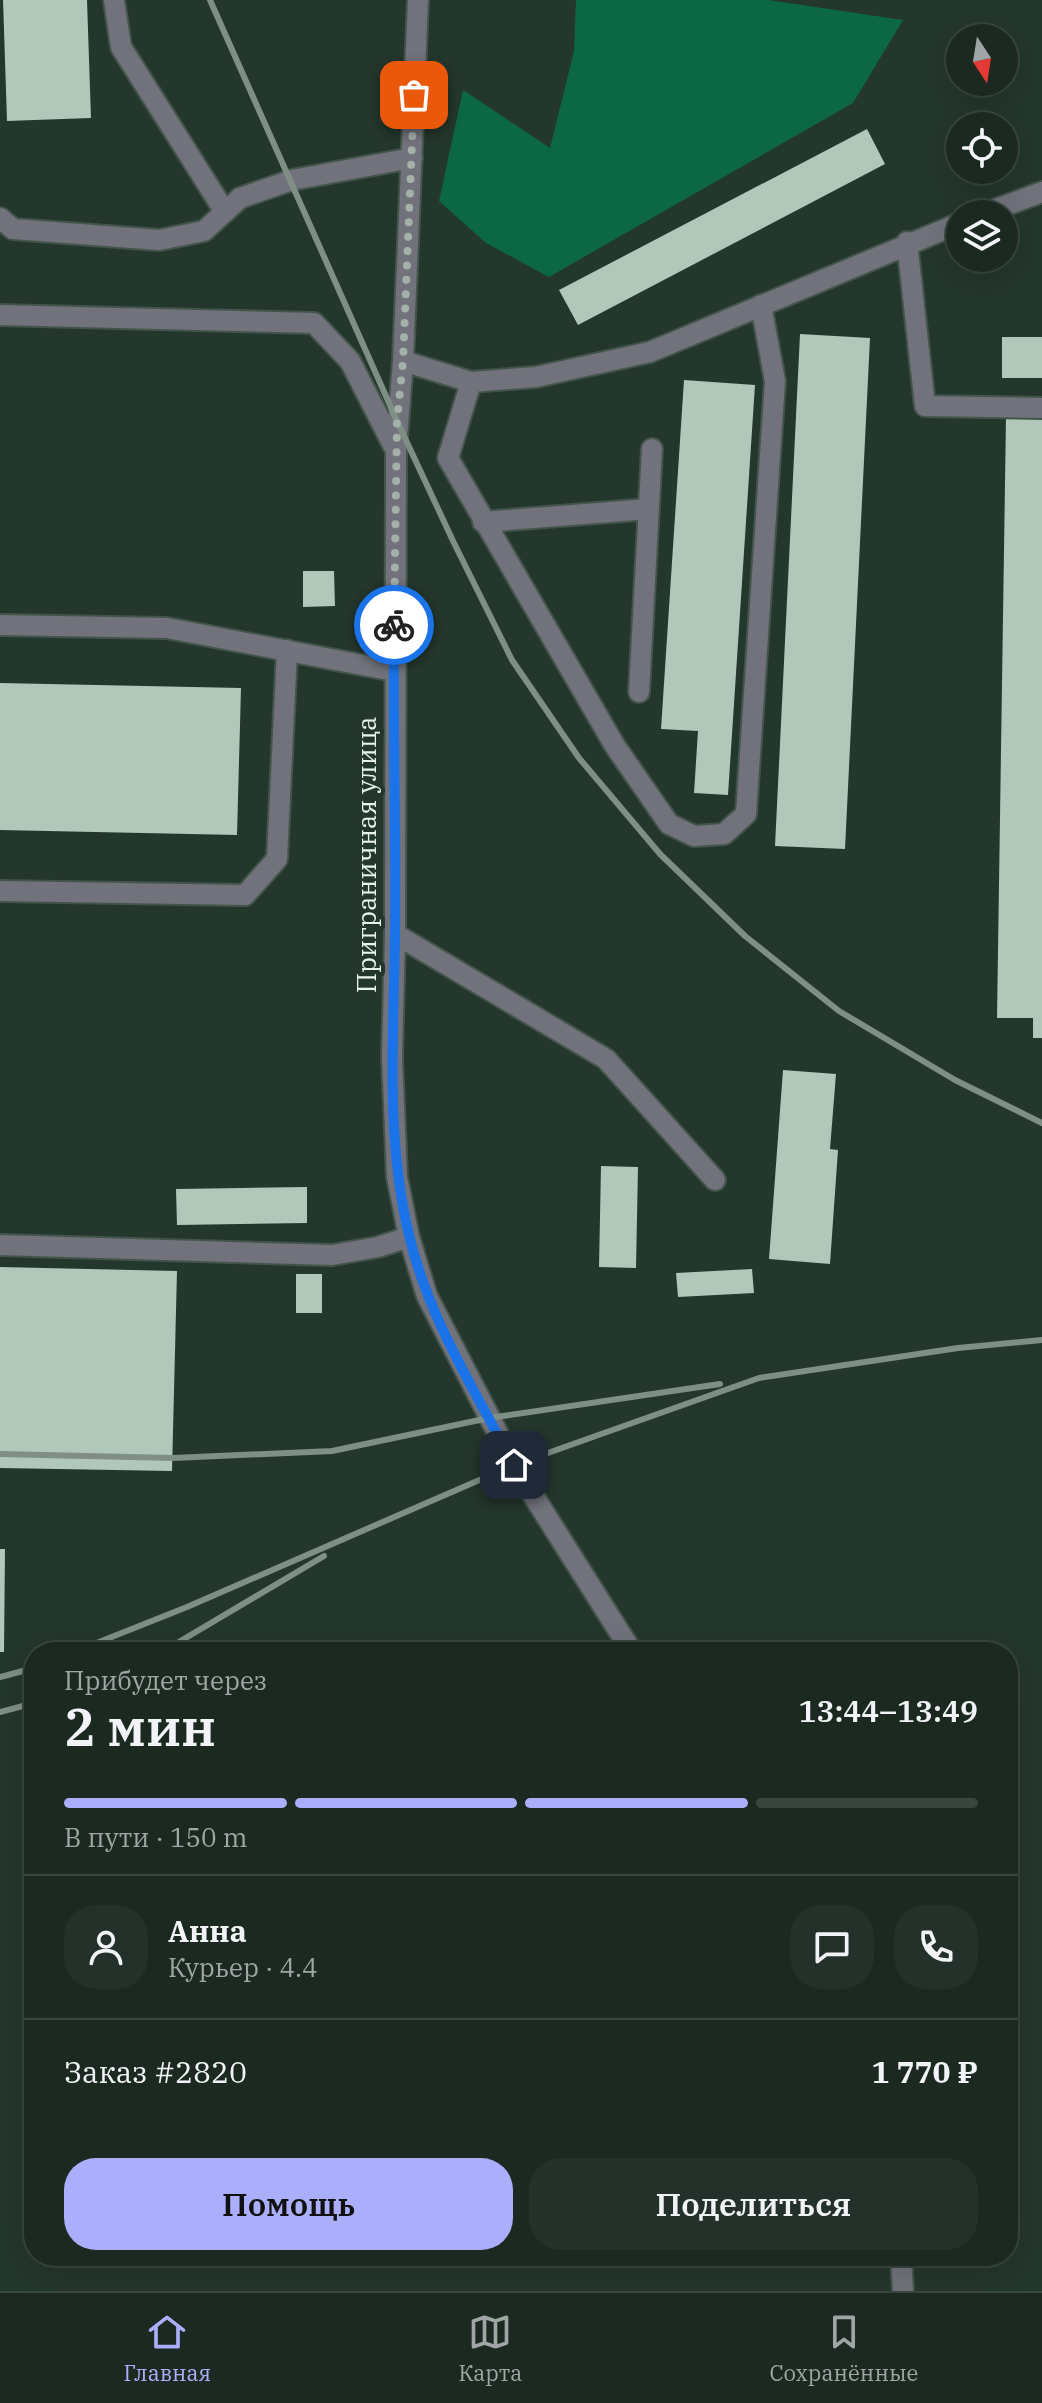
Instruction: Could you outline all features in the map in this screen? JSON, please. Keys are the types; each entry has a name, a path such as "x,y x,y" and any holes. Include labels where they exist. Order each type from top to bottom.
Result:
{"street":[{"path":"114,0 121,47 225,212"},
{"name":"Приграничная улица","path":"418,0 403,361 396,450 392,1058 397,1177 409,1237 427,1296 514,1465 626,1642"},
{"path":"0,218 13,229 159,240 204,231 240,198 292,180 412,158"},
{"path":"1018,201 1042,192"},
{"path":"403,361 471,382 536,377 650,352 946,228"},
{"path":"907,242 925,406 1042,408"},
{"path":"471,382 448,458 483,522 615,746 669,824 694,836 724,834 746,814 775,381 761,305"},
{"path":"0,315 314,323 350,361 396,450"},
{"path":"639,692 652,449"},
{"path":"483,522 649,509"},
{"path":"0,625 167,628 394,671"},
{"path":"0,891 245,895 277,859 287,650"},
{"path":"395,934 606,1059 715,1180"},
{"path":"0,1245 332,1255 378,1247 409,1237"},
{"path":"902,2266 903,2291"}],"green space":[{"path":"576,0 768,0 903,20 853,103 549,277 486,243 439,201 463,90 550,148 574,51"}],"building":[{"path":"3,0 87,0 91,118 7,121"},
{"path":"867,129 885,164 578,325 559,290"},
{"path":"800,334 870,338 845,849 775,846"},
{"path":"1002,337 1042,337 1042,378 1002,378"},
{"path":"684,380 755,385 728,795 694,793 698,731 661,729"},
{"path":"1006,416 1042,417 1042,1038 1033,1038 1033,1018 997,1018"},
{"path":"303,571 334,571 335,606 303,607"},
{"path":"0,683 241,688 237,835 0,830"},
{"path":"783,1070 836,1074 830,1149 838,1150 830,1264 769,1259"},
{"path":"601,1166 638,1167 636,1268 599,1267"},
{"path":"307,1187 307,1223 177,1225 176,1189"},
{"path":"0,1267 177,1271 172,1471 0,1468"},
{"path":"752,1269 754,1293 678,1297 676,1273"},
{"path":"296,1274 322,1274 322,1313 296,1313"},
{"path":"0,1549 5,1549 4,1652 0,1652"}],"railway":[{"path":"210,0 454,543 512,660 579,758 660,854 745,936 839,1011 955,1080 1042,1123"},
{"path":"99,1642 514,1465 759,1378 958,1348 1042,1340"},
{"path":"0,1454 173,1458 332,1451 489,1418 720,1384"},
{"path":"179,1642 324,1556"},
{"path":"0,1677 24,1671"},
{"path":"0,1712 24,1706"}],"way so far":[{"path":"394,625 397,421 403,361 414,95"}],"route":[{"path":"394,625 395,934 392,1058 397,1177 409,1237 427,1296 514,1465"}]}
